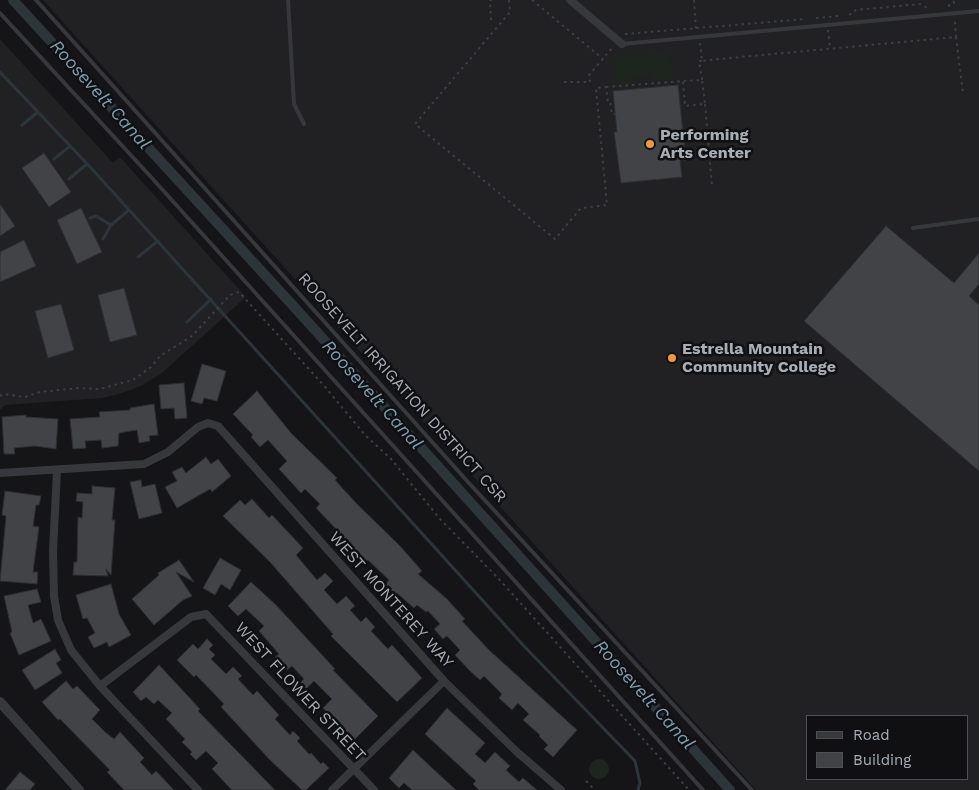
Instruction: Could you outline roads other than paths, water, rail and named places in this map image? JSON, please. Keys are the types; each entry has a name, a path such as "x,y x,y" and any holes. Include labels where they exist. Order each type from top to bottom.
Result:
{"street":[{"path":"570,0 620,43"},
{"name":"WEST MONTEREY WAY","path":"57,471 144,464 168,452 198,427 208,423 218,426 444,681 517,752 562,790"},
{"path":"0,473 57,471 53,551 54,596 58,620 71,650 100,686 198,790"},
{"name":"WEST FLOWER STREET","path":"100,686 191,617 206,614 374,790"},
{"path":"332,790 444,681"},
{"path":"0,702 79,790"}],"lane":[{"name":"ROOSEVELT IRRIGATION DISTRICT CSR","path":"36,0 468,482 752,790"},
{"path":"288,0 294,104 304,124"},
{"path":"620,43 979,10"},
{"path":"0,13 151,177 703,790"},
{"path":"913,228 979,219"}],"waterway":[{"name":"Roosevelt Canal","path":"13,0 297,310 730,790"},
{"path":"0,72 92,169 523,645 635,761 640,783 638,790"},
{"path":"22,125 38,112"},
{"path":"54,159 70,146"},
{"path":"69,179 87,164"},
{"path":"103,239 111,225 129,210"},
{"path":"90,218 96,216 111,225"},
{"path":"138,257 158,241"},
{"path":"187,322 211,299"}],"place":[{"name":"Performing Arts Center","path":"650,144"},
{"name":"Estrella Mountain Community College","path":"672,358"}]}
